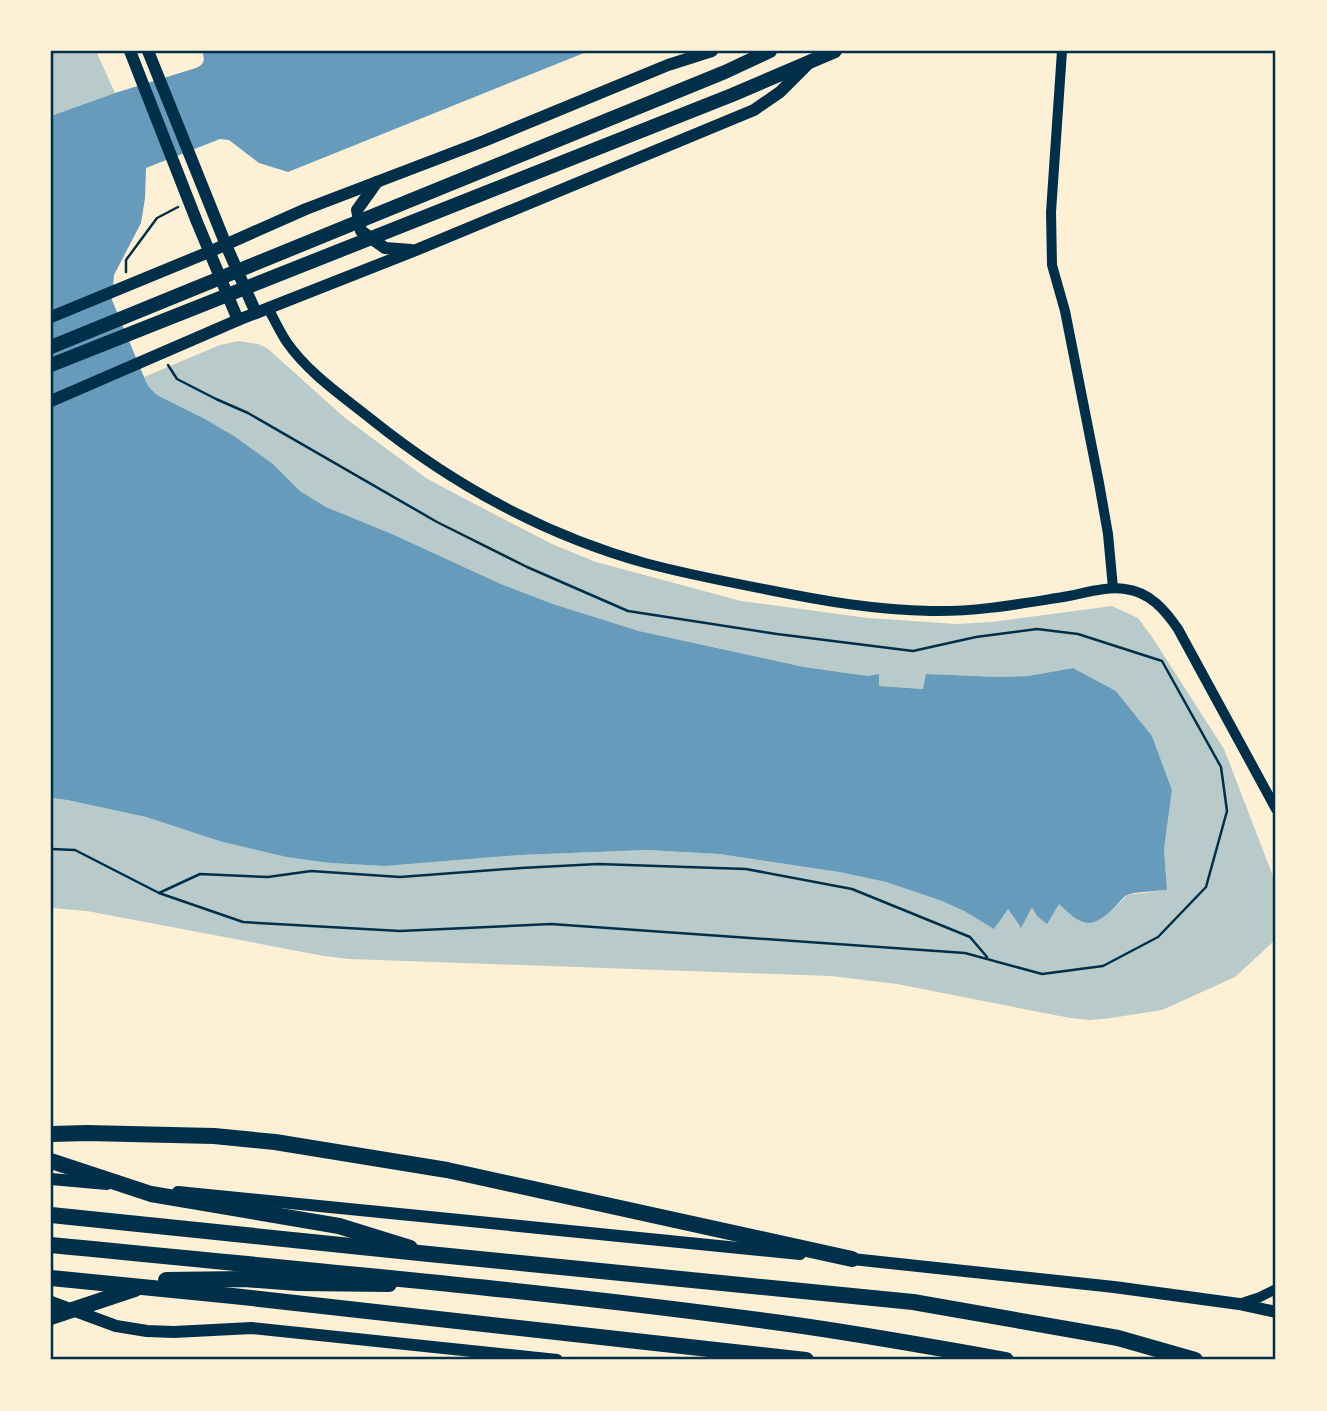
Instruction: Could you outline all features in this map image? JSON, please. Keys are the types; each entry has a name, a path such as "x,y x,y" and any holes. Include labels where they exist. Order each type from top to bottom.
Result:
{"highway":[{"path":"51,1134 214,1136 275,1142 447,1170 852,1259"},
{"path":"51,1161 151,1194 338,1226 429,1254"},
{"path":"51,1215 913,1302 1118,1338 1195,1360"},
{"path":"51,1245 465,1286 804,1326 1006,1360"},
{"path":"57,1279 806,1360"},
{"path":"52,1308 162,1280 244,1279 298,1283 465,1286"}],"main road":[{"path":"148,51 226,244 262,311"},
{"path":"51,317 306,209 484,141 668,65 712,51"},
{"path":"51,347 770,51"},
{"path":"51,365 732,95 835,51"},
{"path":"131,53 238,320"},
{"path":"51,401 238,320 416,250 754,110 780,92 811,62"},
{"path":"377,182 357,210 361,231 385,248 416,250"},
{"path":"51,1179 1114,1287 1239,1304 1276,1312"},
{"path":"52,1308 116,1326 147,1331 252,1328 557,1360"}],"street":[{"path":"1062,51 1051,212 1052,265 1065,311 1099,483 1114,588"},
{"path":"262,311 317,376 393,437 461,484 511,511 589,544 634,559 733,584 849,605 904,611 997,608 1114,588 1144,595 1153,600 1169,617 1276,809"},
{"path":"1239,1304 1276,1289"}],"path":[{"path":"127,273 126,260 157,218 189,201"},
{"path":"51,849 75,850 159,893 243,922 400,931 551,924 965,953 1042,974 1103,966 1158,937 1206,887 1227,811 1221,767 1162,661 1079,634 1037,629 976,637 913,651 628,611 437,522 248,412 177,379 165,353"},
{"path":"159,893 200,874 268,877 311,871 400,877 598,864 746,869 852,889 970,937 989,959"}],"shaded area":[{"path":"51,51 96,51 115,93 51,116"},
{"path":"238,341 267,348 345,418 426,478 552,544 596,562 741,601 868,618 957,624 1112,606 1138,618 1224,749 1276,884 1276,939 1235,977 1162,1010 1090,1020 897,984 831,976 350,959 87,911 51,908 51,798 146,817 219,841 330,863 385,866 520,855 647,850 719,854 886,882 966,912 1008,909 1020,927 1032,906 1059,904 1072,916 1114,909 1127,895 1167,890 1164,849 1172,790 1152,736 1116,691 1073,668 1028,676 927,674 923,689 879,686 879,675 868,676 804,667 639,631 553,604 501,584 326,507 300,491 273,464 234,436 157,395 144,377 220,345"}],"water":[{"path":"202,51 589,51 288,172 259,163 229,140 220,139 146,168 141,223 114,275 112,300 148,386 157,395 234,436 273,464 300,491 326,507 501,584 553,604 639,631 804,667 868,676 879,674 879,686 923,689 926,674 1028,676 1073,668 1116,691 1152,736 1172,790 1164,849 1167,890 1127,895 1099,920 1086,923 1059,904 1047,924 1037,916 1032,907 1021,928 1008,909 994,929 942,901 886,882 719,854 647,850 520,855 385,866 330,863 287,857 219,841 146,817 51,798 51,116 196,68 204,61"}]}
